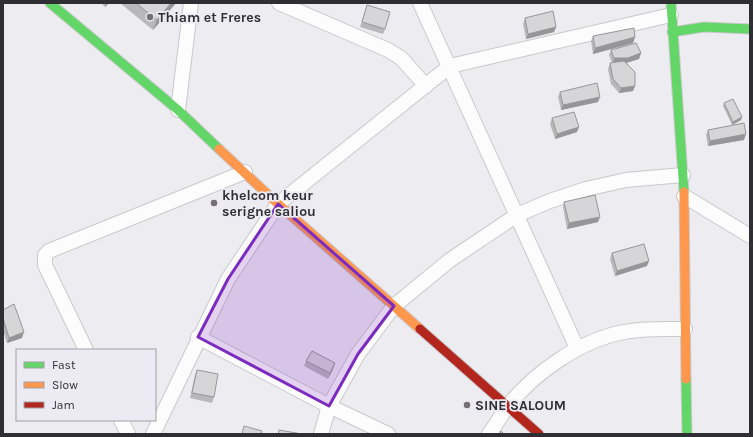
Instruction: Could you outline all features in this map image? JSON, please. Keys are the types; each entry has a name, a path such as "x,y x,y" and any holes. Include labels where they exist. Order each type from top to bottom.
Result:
{"street":[{"path":"50,3 178,110 278,204 539,434"},
{"path":"178,110 190,3"},
{"path":"279,3 388,50 401,58 426,86"},
{"path":"420,3 450,66 577,348"},
{"path":"153,434 198,337 228,279 278,204 450,66 671,9 684,196 687,434"},
{"path":"672,32 704,27 750,29"},
{"path":"86,349 45,265 45,256 50,251 245,172"},
{"path":"321,434 329,406 358,354 394,306 450,260 517,215 550,201 586,189 626,180 683,175"},
{"path":"684,196 750,236"},
{"path":"489,434 508,406 530,384 577,348 606,336 623,332 640,329 685,328"},
{"path":"198,337 329,406 388,434"},
{"path":"122,421 128,434"}],"highlighted area":[{"path":"278,204 394,306 358,354 329,406 198,337 228,279"}],"building":[{"path":"136,3 171,3 157,20"},
{"path":"367,5 390,12 385,29 362,22"},
{"path":"553,11 556,27 528,34 525,18"},
{"path":"634,28 635,37 595,48 593,36"},
{"path":"636,43 641,53 628,58 614,58 611,50"},
{"path":"624,61 635,72 635,86 621,88 613,79 610,63"},
{"path":"597,83 600,97 563,105 560,92"},
{"path":"733,99 742,117 733,122 724,103"},
{"path":"574,112 579,127 557,134 552,118"},
{"path":"744,123 746,134 710,141 708,130"},
{"path":"595,195 600,217 569,223 564,202"},
{"path":"644,244 649,261 617,271 612,253"},
{"path":"14,304 24,332 9,338 3,318 3,310"},
{"path":"312,351 335,363 330,373 306,361"},
{"path":"197,370 218,374 214,397 192,393"},
{"path":"244,426 262,431 261,434 242,434"},
{"path":"279,430 302,434 278,434"}],"traffic: fast":[{"path":"50,3 178,110 219,149"},
{"path":"671,3 684,192"},
{"path":"672,32 704,27 750,29"},
{"path":"686,379 687,434"}],"traffic: slow":[{"path":"219,149 278,204 420,329"},
{"path":"684,192 686,379"}],"traffic: jam":[{"path":"420,329 539,434"}],"place":[{"name":"Thiam et Freres","path":"150,17"},
{"name":"khelcom keur serigne saliou","path":"214,203"},
{"name":"SINE SALOUM","path":"467,405"}]}
